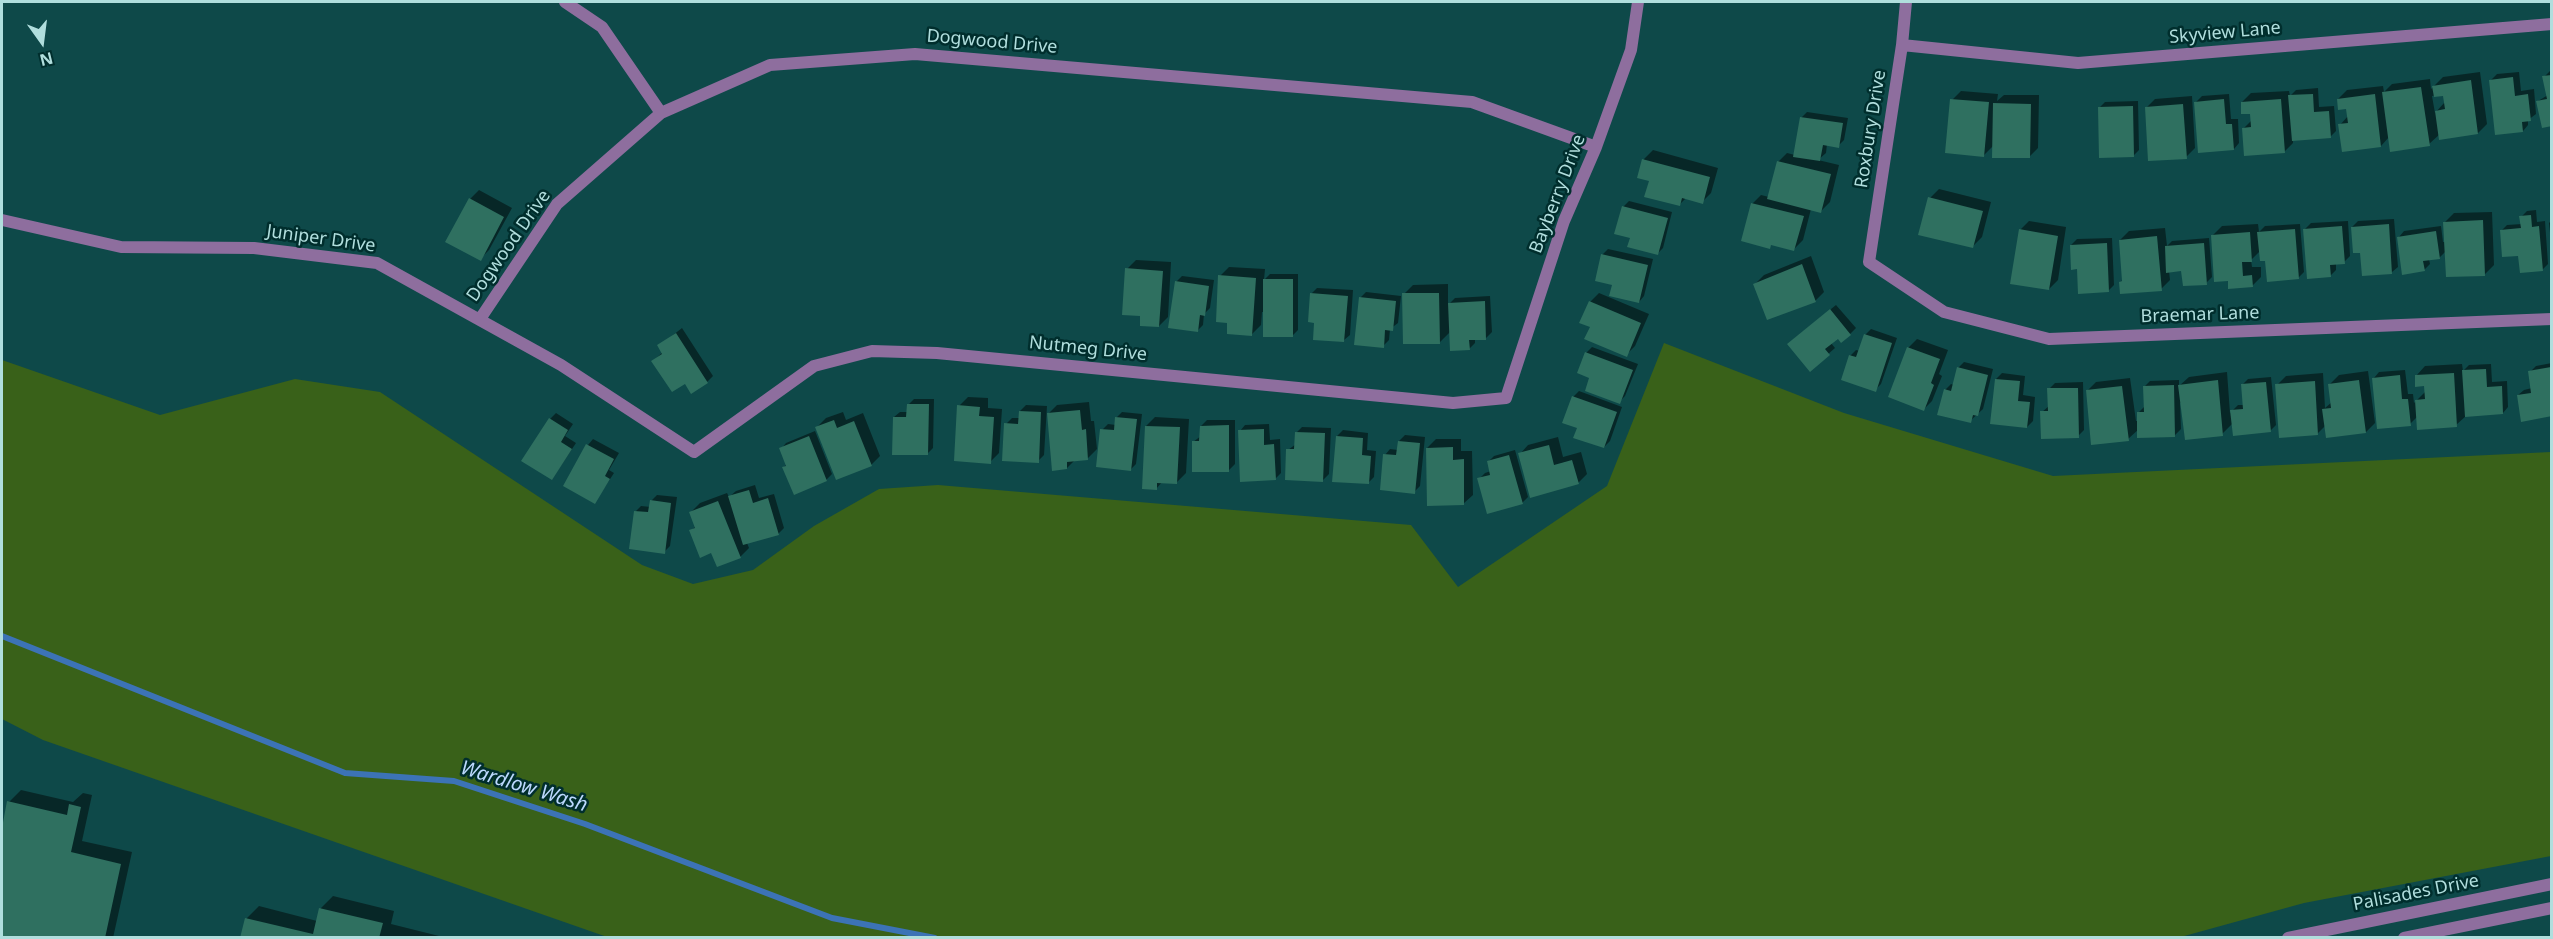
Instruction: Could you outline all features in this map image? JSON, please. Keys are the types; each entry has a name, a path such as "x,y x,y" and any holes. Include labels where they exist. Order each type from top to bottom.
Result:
{"street":[{"path":"565,2 602,27 660,113"},
{"name":"Bayberry Drive","path":"1506,398 1564,221 1596,147 1631,50 1638,2"},
{"name":"Roxbury Drive","path":"1869,262 1902,45 1906,2"},
{"name":"Skyview Lane","path":"1902,45 2078,63 2552,24"},
{"name":"Dogwood Drive","path":"480,319 557,204 660,113 770,65 915,54 1472,102 1596,147"},
{"name":"Juniper Drive","path":"2,220 121,246 254,248 377,263 561,365 694,452"},
{"name":"Braemar Lane","path":"1869,262 1944,312 2049,339 2552,319"},
{"name":"Nutmeg Drive","path":"694,452 814,366 872,351 937,353 1453,402 1506,398"},
{"name":"Palisades Drive","path":"2288,938 2552,884"},
{"path":"2404,938 2552,908"}],"green space":[{"path":"1664,343 1844,413 2053,476 2551,452 2551,856 2304,903 2177,938 610,938 43,740 2,719 2,360 160,415 295,379 380,392 642,565 693,584 753,570 814,526 879,489 938,485 1411,525 1458,587 1607,486"}],"building":[{"path":"2552,75 2552,126 2542,128 2536,101 2547,99 2542,76"},
{"path":"2513,77 2515,96 2528,94 2531,121 2522,122 2523,132 2495,135 2489,80"},
{"path":"2471,80 2478,134 2439,140 2435,111 2445,109 2443,96 2434,97 2432,86"},
{"path":"2421,87 2430,146 2390,152 2382,92"},
{"path":"2313,94 2314,112 2329,111 2331,138 2292,141 2288,95"},
{"path":"2375,94 2381,147 2342,152 2338,124 2348,123 2346,109 2338,110 2337,99"},
{"path":"1950,99 1989,102 1984,157 1945,153"},
{"path":"2224,99 2226,124 2232,124 2234,150 2198,153 2194,102"},
{"path":"2281,99 2285,153 2244,156 2242,128 2251,127 2250,114 2241,114 2241,102"},
{"path":"1993,103 2031,104 2030,158 1992,158"},
{"path":"2183,104 2187,159 2148,161 2145,107"},
{"path":"2133,106 2134,157 2099,158 2098,107"},
{"path":"1800,117 1843,123 1839,148 1823,145 1820,161 1793,157"},
{"path":"1642,159 1710,177 1703,204 1682,198 1680,206 1644,197 1649,181 1637,178"},
{"path":"1777,161 1831,174 1821,213 1767,199"},
{"path":"1928,197 1983,211 1973,248 1918,235"},
{"path":"469,198 504,217 481,261 445,242"},
{"path":"1751,203 1804,216 1794,251 1771,245 1770,249 1741,241"},
{"path":"1622,206 1668,218 1658,255 1627,247 1630,238 1614,234"},
{"path":"2531,215 2532,227 2539,226 2543,271 2520,273 2518,256 2502,257 2500,230 2521,228 2519,216"},
{"path":"2483,220 2485,276 2446,277 2443,222"},
{"path":"2389,224 2392,274 2362,276 2360,253 2353,253 2351,227"},
{"path":"2342,226 2345,264 2330,265 2331,277 2307,279 2303,229"},
{"path":"2019,229 2058,236 2049,290 2010,284"},
{"path":"2295,229 2299,279 2267,282 2265,261 2260,261 2257,232"},
{"path":"2436,231 2440,259 2423,261 2425,271 2402,275 2397,237"},
{"path":"2250,232 2252,262 2242,262 2243,276 2252,275 2253,287 2228,289 2228,281 2214,282 2211,235"},
{"path":"2157,236 2162,291 2120,294 2119,282 2122,281 2119,240"},
{"path":"2107,243 2109,292 2078,294 2077,269 2071,270 2070,245"},
{"path":"2204,243 2207,285 2183,286 2181,271 2166,273 2165,246"},
{"path":"1601,254 1648,265 1639,303 1609,296 1612,285 1595,281"},
{"path":"1802,264 1816,302 1767,320 1753,284"},
{"path":"1125,268 1163,271 1159,327 1140,326 1140,316 1122,315"},
{"path":"1218,275 1256,278 1252,336 1227,334 1227,323 1216,322"},
{"path":"1263,279 1293,279 1293,337 1263,337"},
{"path":"1175,281 1209,286 1205,316 1200,315 1198,332 1168,328"},
{"path":"1310,293 1348,296 1344,342 1313,340 1314,323 1308,322"},
{"path":"1402,293 1439,293 1440,344 1403,344"},
{"path":"1359,297 1396,301 1393,331 1385,330 1384,348 1354,345"},
{"path":"1485,301 1486,340 1469,340 1470,350 1450,351 1448,303"},
{"path":"1589,301 1641,323 1627,357 1584,339 1590,327 1579,323"},
{"path":"1830,309 1851,335 1841,343 1838,339 1825,349 1830,355 1810,372 1787,344"},
{"path":"676,333 708,383 691,394 685,384 672,392 651,361 662,354 657,345"},
{"path":"1864,334 1892,343 1876,392 1841,380 1849,355 1856,357"},
{"path":"1907,347 1940,359 1931,383 1934,385 1924,411 1888,397"},
{"path":"1585,352 1633,370 1620,404 1585,391 1589,378 1577,373"},
{"path":"1957,367 1988,375 1978,416 1973,415 1971,423 1937,415 1944,389 1951,391"},
{"path":"2551,367 2552,416 2521,422 2517,395 2531,393 2528,371"},
{"path":"2486,369 2487,387 2502,386 2503,414 2465,417 2462,370"},
{"path":"2454,373 2457,427 2417,430 2415,400 2425,399 2424,386 2415,387 2415,375"},
{"path":"2400,375 2402,399 2408,399 2411,426 2377,429 2372,378"},
{"path":"1995,379 2020,381 2018,401 2030,402 2027,428 1990,424"},
{"path":"2218,380 2223,436 2185,440 2178,385"},
{"path":"2359,380 2366,433 2326,438 2322,409 2331,408 2328,384"},
{"path":"2315,381 2318,435 2279,438 2275,384"},
{"path":"2266,382 2271,432 2233,436 2230,410 2243,409 2241,384"},
{"path":"2174,385 2175,437 2137,438 2137,412 2144,412 2143,386"},
{"path":"2122,386 2129,441 2091,445 2086,390"},
{"path":"2047,388 2078,388 2079,438 2041,439 2040,411 2048,411"},
{"path":"1572,396 1617,412 1604,448 1573,438 1577,428 1562,423"},
{"path":"907,404 929,404 928,455 892,455 893,417 906,417"},
{"path":"957,405 980,407 979,416 994,417 991,464 954,461"},
{"path":"1080,410 1082,430 1086,429 1088,460 1067,462 1067,469 1052,471 1047,413"},
{"path":"1019,411 1041,412 1039,463 1002,461 1004,423 1018,424"},
{"path":"1115,417 1137,419 1131,471 1096,467 1100,429 1114,430"},
{"path":"549,418 568,430 561,442 572,449 552,480 521,461"},
{"path":"834,420 837,428 854,421 872,466 836,480 815,427"},
{"path":"1229,425 1229,472 1192,472 1192,441 1199,441 1200,426"},
{"path":"1145,426 1180,427 1177,484 1157,483 1157,490 1142,489"},
{"path":"1264,429 1264,445 1274,444 1276,480 1240,482 1238,430"},
{"path":"1295,432 1325,433 1323,482 1285,480 1286,449 1294,449"},
{"path":"809,436 827,481 794,495 782,467 786,466 779,448"},
{"path":"1336,436 1363,438 1362,455 1371,456 1369,484 1332,482"},
{"path":"1398,441 1420,443 1415,494 1380,490 1383,454 1396,455"},
{"path":"586,444 614,459 605,476 610,479 595,504 563,486"},
{"path":"1549,445 1554,465 1572,460 1579,484 1530,498 1518,453"},
{"path":"1453,447 1453,460 1464,459 1464,505 1427,506 1426,448"},
{"path":"1509,455 1523,504 1487,514 1477,478 1490,475 1487,461"},
{"path":"749,490 753,503 768,498 779,535 743,545 728,496"},
{"path":"650,500 671,503 665,554 629,549 634,511 648,512"},
{"path":"718,501 741,558 717,567 711,553 700,558 689,530 695,528 689,512"},
{"path":"7,801 67,815 69,804 81,807 71,852 121,864 105,938 2,938 2,828"},
{"path":"319,908 383,923 379,938 240,938 245,918 313,934"}],"waterway":[{"name":"Wardlow Wash","path":"2,636 345,773 454,781 585,824 832,918 935,938"}]}
